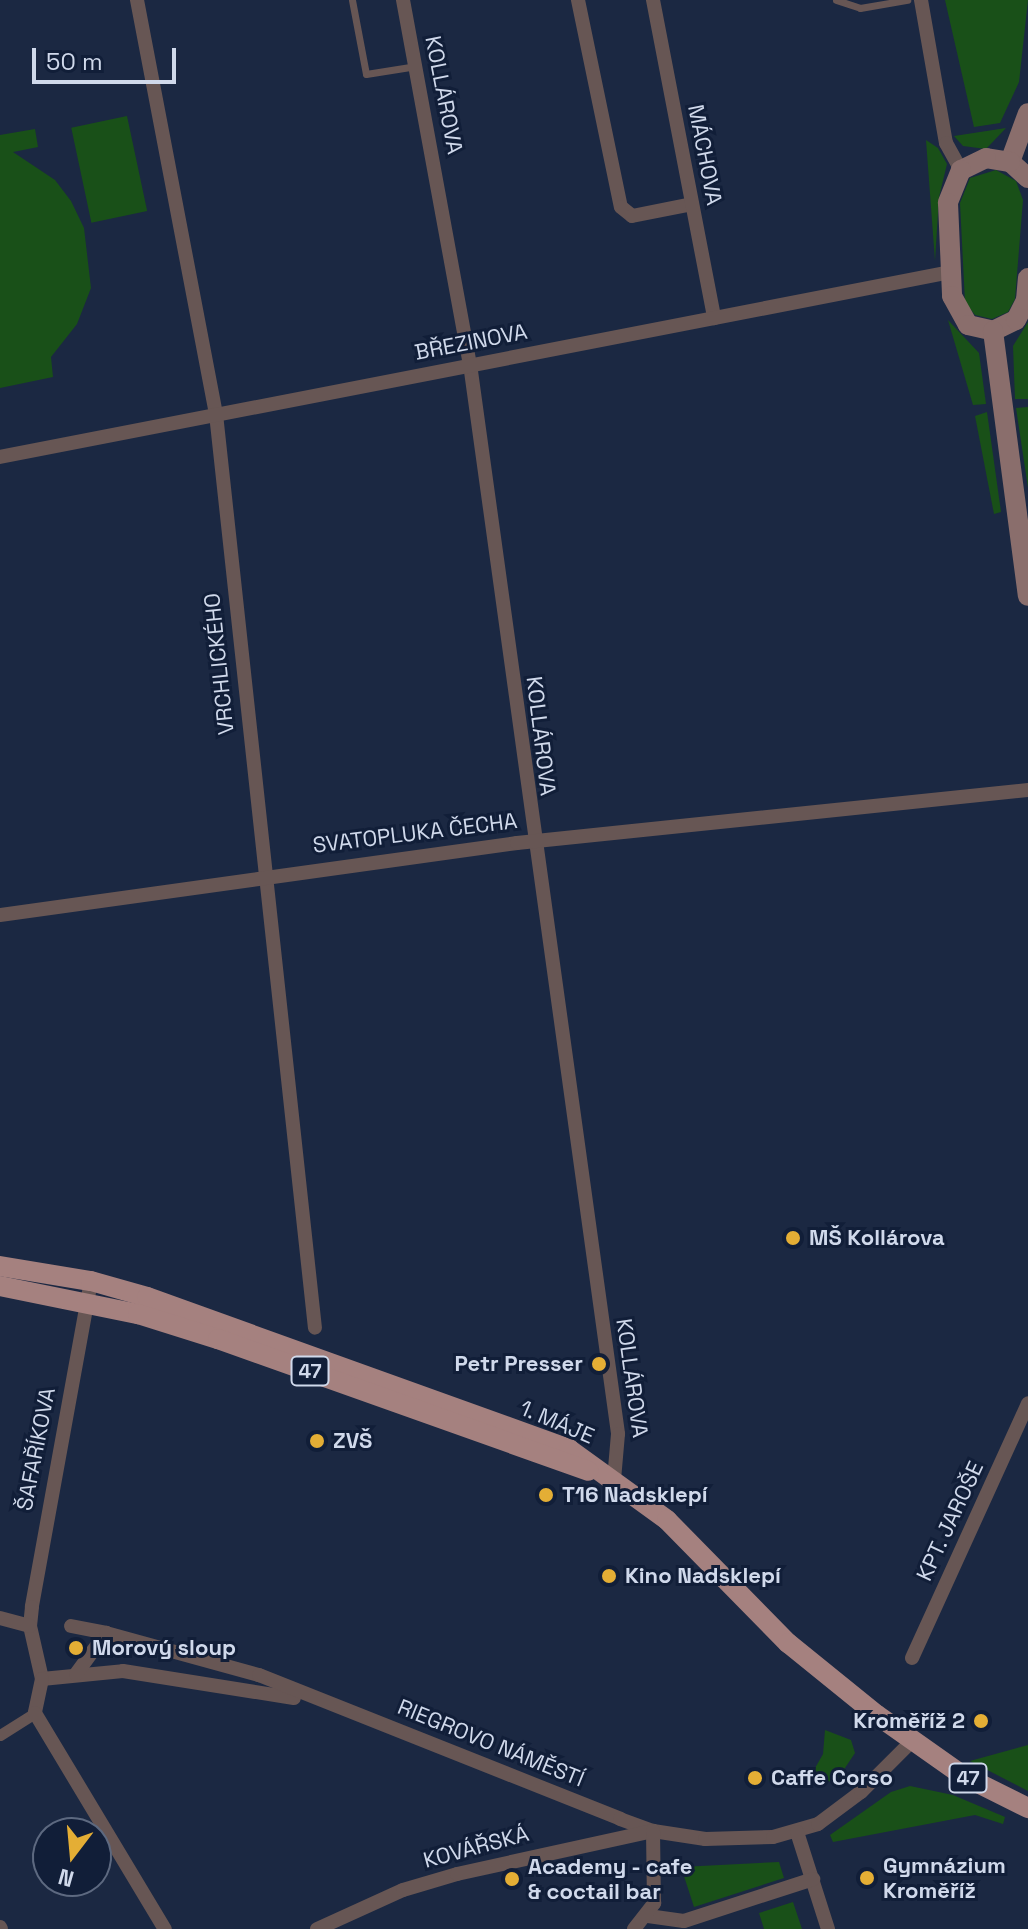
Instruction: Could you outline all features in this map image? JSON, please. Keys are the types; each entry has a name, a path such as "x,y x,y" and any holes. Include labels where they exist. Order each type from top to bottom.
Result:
{"main road":[{"path":"1028,113 1023,172 986,158 961,170 948,203 951,272 960,317 979,330 993,331 1006,327 1022,311 1028,278"},
{"path":"993,331 1028,596"},
{"name":"1. MÁJE","path":"0,1266 91,1281 553,1442 614,1480"},
{"name":"1. MÁJE","path":"0,1286 87,1302 218,1339 614,1480"},
{"name":"47","path":"614,1480 667,1520 788,1643 912,1741 962,1775 1028,1808"}],"street":[{"name":"VRCHLICKÉHO","path":"137,0 216,414 263,874 315,1328"},
{"name":"KOLLÁROVA","path":"403,0 470,364 533,841 618,1434 614,1480"},
{"path":"578,0 621,207 632,216 692,204"},
{"name":"MÁCHOVA","path":"653,0 714,318"},
{"path":"921,0 946,143 961,170"},
{"name":"BŘEZINOVA","path":"0,457 951,272"},
{"name":"SVATOPLUKA ČECHA","path":"0,915 263,874 533,841 1028,790"},
{"name":"ŠAFAŘÍKOVA","path":"30,1626 91,1281"},
{"name":"KPT. JAROŠE","path":"912,1658 1028,1403"},
{"path":"0,1618 30,1626 42,1679 35,1713 165,1929"},
{"name":"RIEGROVO NÁMĚSTÍ","path":"71,1626 259,1675 311,1700"},
{"path":"76,1674 106,1633"},
{"name":"RIEGROVO NÁMĚSTÍ","path":"42,1679 123,1671 311,1700 371,1718 653,1831"},
{"path":"0,1735 35,1713"},
{"path":"634,1929 648,1916 654,1903 653,1831 731,1840 797,1832 845,1805 912,1741"},
{"name":"KOVÁŘSKÁ","path":"317,1929 403,1890 457,1874 653,1831"},
{"path":"797,1832 828,1929"},
{"path":"648,1916 684,1921 813,1879"}],"lane":[{"path":"352,0 366,74 416,66"},
{"path":"836,0 860,8 907,0"}],"green space":[{"path":"945,0 1028,0 1019,82 1000,123 974,127"},
{"path":"127,116 147,211 91,223 71,128"},
{"path":"1006,128 986,149 963,146 954,136"},
{"path":"35,129 38,147 13,152 55,180 71,201 84,228 91,288 77,324 51,357 53,377 0,388 0,135"},
{"path":"926,140 938,148 947,164 939,197 935,261"},
{"path":"996,170 1016,181 1023,200 1015,299 1008,312 992,319 975,315 965,302 960,203 970,178"},
{"path":"948,320 979,353 986,404 973,405"},
{"path":"1028,322 1028,399 1015,399 1013,346"},
{"path":"1028,407 1028,488 1016,408"},
{"path":"987,412 1001,512 994,514 975,416"},
{"path":"825,1730 851,1740 855,1753 839,1777 819,1786 810,1777 823,1754"},
{"path":"1028,1745 1028,1791 970,1761"},
{"path":"910,1786 953,1795 1005,1817 1003,1824 975,1815 833,1842 830,1835 891,1792"},
{"path":"779,1862 784,1878 694,1907 681,1867"},
{"path":"793,1902 802,1929 764,1929 759,1913"}],"place":[{"name":"MŠ Kollárova","path":"793,1238"},
{"name":"Petr Presser","path":"599,1364"},
{"name":"ZVŠ","path":"317,1441"},
{"name":"T16 Nadsklepí","path":"546,1495"},
{"name":"Kino Nadsklepí","path":"609,1576"},
{"name":"Morový sloup","path":"76,1648"},
{"name":"Kroměříž 2","path":"981,1721"},
{"name":"Caffe Corso","path":"755,1778"},
{"name":"Gymnázium Kroměříž","path":"867,1878"},
{"name":"Academy - cafe & coctail bar","path":"512,1879"}]}
